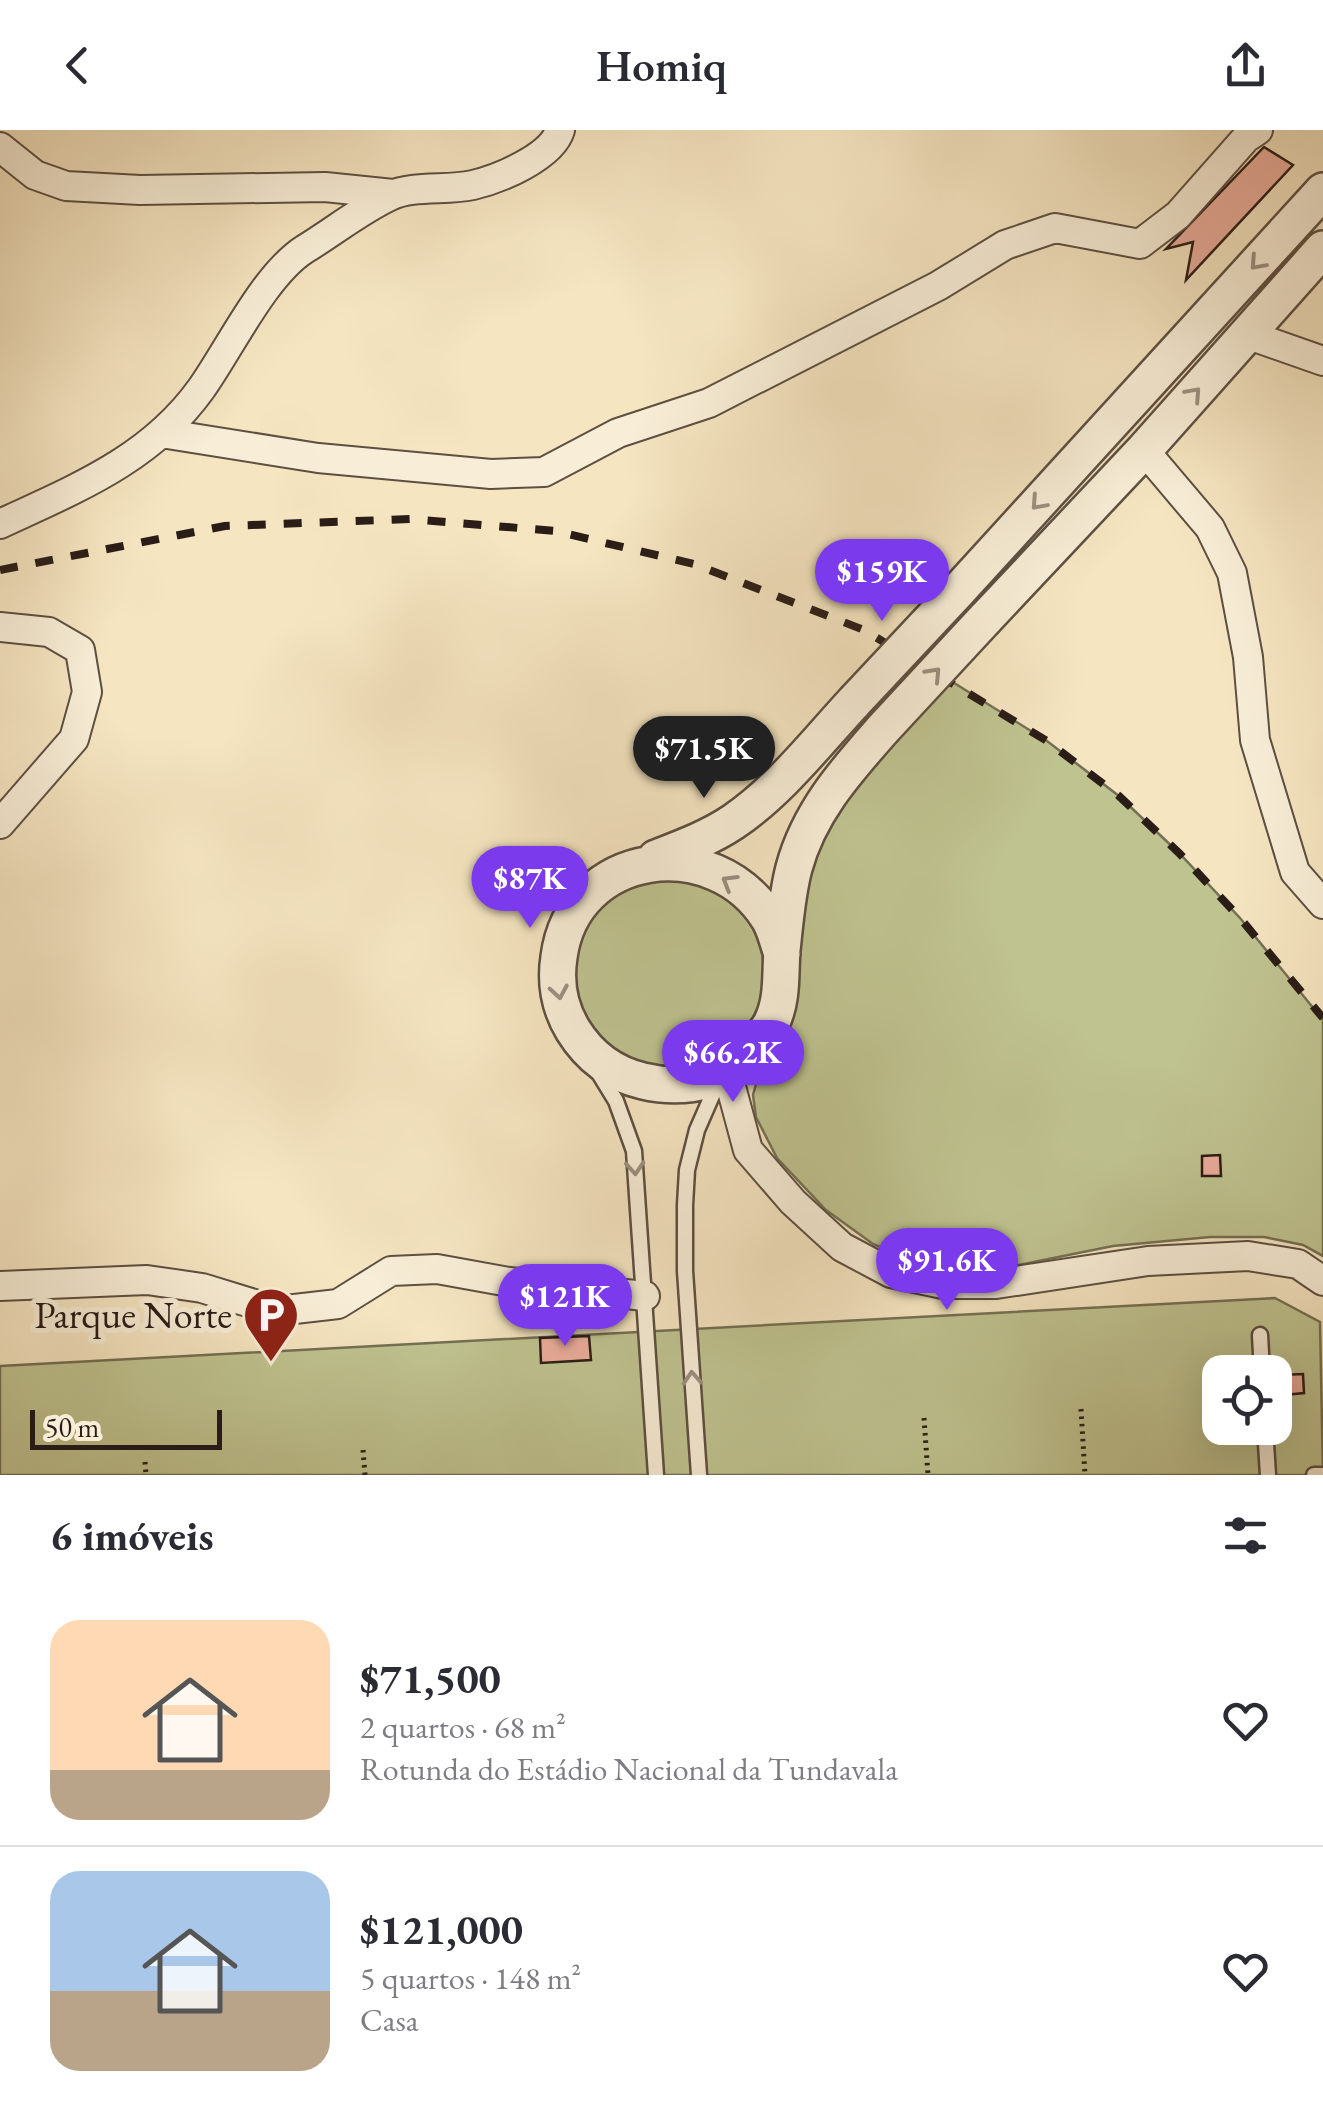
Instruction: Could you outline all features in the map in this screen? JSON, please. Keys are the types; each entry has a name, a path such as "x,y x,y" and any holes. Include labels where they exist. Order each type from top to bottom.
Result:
{"street":[{"path":"0,148 35,175 66,186 140,190 325,187 393,194 474,185 534,160 557,140 560,130"},
{"path":"161,433 318,458 491,474 544,472 618,434 709,403 938,286 1005,245 1055,228 1140,244 1178,214 1246,138 1258,130"},
{"path":"1323,191 761,801 695,843 606,880 578,906 561,940 556,978 564,1016 584,1048 620,1076 664,1086 724,1074 770,1026 782,991 782,954 794,865 834,784 1144,450 1323,249"},
{"path":"0,524 111,472 161,433 199,392 253,307 298,254 393,194"},
{"path":"1246,334 1323,361"},
{"path":"1144,450 1210,528 1232,573 1248,657 1255,740 1323,904"},
{"path":"0,627 48,632 80,650 87,692 74,739 0,824"},
{"path":"641,864 690,862 736,882 769,919 782,954"},
{"path":"724,1074 748,1150 793,1202 842,1247 891,1273 943,1284 996,1284 1148,1261 1248,1256 1298,1264 1323,1281"},
{"path":"0,1286 147,1280 202,1288 277,1311 338,1304 391,1271 437,1269 509,1282 644,1296"}],"lane":[{"path":"584,1048 616,1102 634,1151 656,1475"},
{"path":"699,1475 685,1271 687,1170 697,1130 724,1074"},
{"path":"1260,1335 1261,1355"},
{"path":"1266,1445 1268,1475"},
{"path":"1314,1475 1323,1474"}],"path":[{"path":"1081,1409 1085,1475"},
{"path":"924,1418 928,1475"},
{"path":"363,1450 364,1475"},
{"path":"145,1462 146,1475"}],"green space":[{"path":"951,681 1047,741 1119,796 1240,918 1323,1020 1323,1256 1303,1245 1264,1237 1210,1237 1113,1246 988,1271 927,1267 873,1244 826,1210 777,1158 756,1117 753,1095 762,1062 788,1026 799,986 798,945 814,848 851,787"},
{"path":"669,878 706,885 736,906 757,936 764,973 757,1010 736,1040 706,1061 669,1068 632,1061 602,1040 581,1010 574,973 581,936 602,906 632,885"},
{"path":"1275,1298 1320,1322 1323,1475 0,1475 0,1366"}],"building":[{"path":"1264,147 1293,165 1186,280 1193,242 1166,249"},
{"path":"1220,1155 1221,1176 1202,1176 1202,1156"},
{"path":"589,1336 591,1360 541,1363 540,1338"},
{"path":"1303,1374 1304,1393 1292,1394 1292,1375"}],"railway":[{"path":"0,570 225,526 410,519 555,531 694,564 864,630 1047,741 1119,796 1180,854 1240,918 1323,1018"}],"place":[{"name":"Parque Norte","path":"271,1364"}]}
